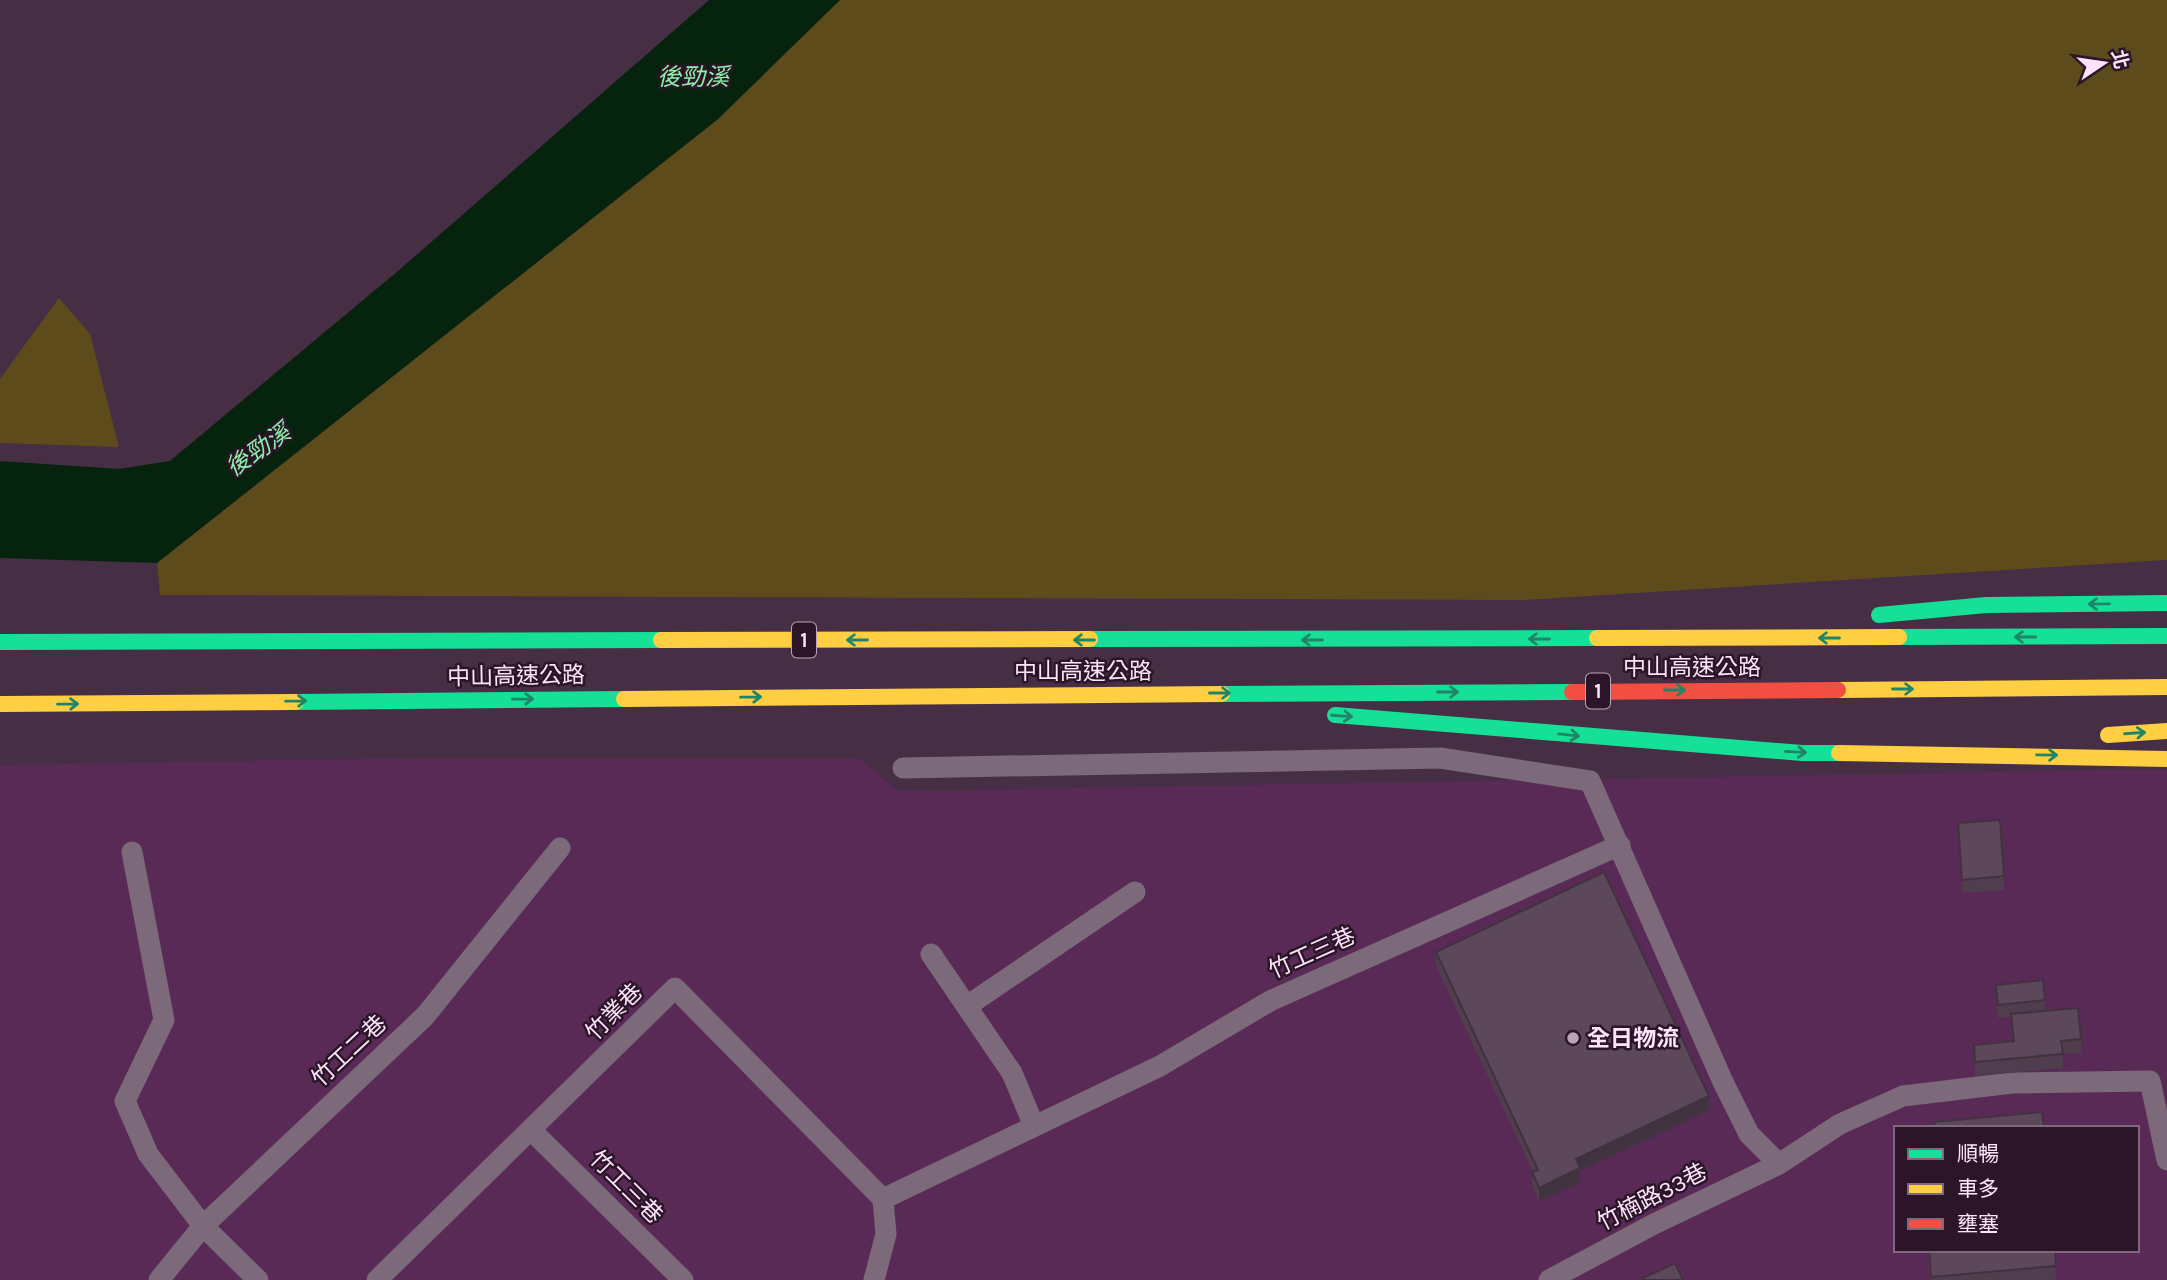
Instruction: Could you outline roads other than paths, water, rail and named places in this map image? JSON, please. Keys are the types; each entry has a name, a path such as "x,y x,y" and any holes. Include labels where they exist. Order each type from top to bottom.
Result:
{"highway":[{"path":"1864,616 1986,605 2167,603"},
{"path":"1608,639 1810,621"},
{"name":"中山高速公路","path":"0,642 2167,636"},
{"name":"中山高速公路","path":"0,704 2167,687"},
{"path":"1030,694 1265,711"},
{"path":"1321,715 1802,752 1921,752 2167,759"},
{"path":"2092,736 2167,731"},
{"path":"1921,752 2053,740"}],"street":[{"path":"903,768 1440,758 1590,781 1743,1124 1749,1134 1779,1164"},
{"name":"竹工三巷","path":"883,1199 1160,1066 1270,1001 1620,845"},
{"name":"竹工二巷","path":"159,1280 203,1226 425,1016 560,848"},
{"path":"132,852 164,1020 125,1101 148,1154 203,1226 258,1280"},
{"path":"967,1006 1135,892"},
{"path":"931,954 1012,1073 1034,1126"},
{"name":"竹業巷","path":"377,1280 675,988 883,1199"},
{"name":"竹楠路33巷","path":"1549,1280 1654,1224 1779,1164 1840,1124 1903,1096 2012,1083 2150,1081 2167,1160"},
{"name":"竹工三巷","path":"532,1131 682,1280"},
{"path":"874,1280 886,1234 883,1199"}],"water":[{"name":"後勁溪","path":"709,0 840,0 718,119 157,563 0,558 0,461 119,469 170,461 398,271"}],"place":[{"name":"全日物流","path":"1573,1038"}]}
